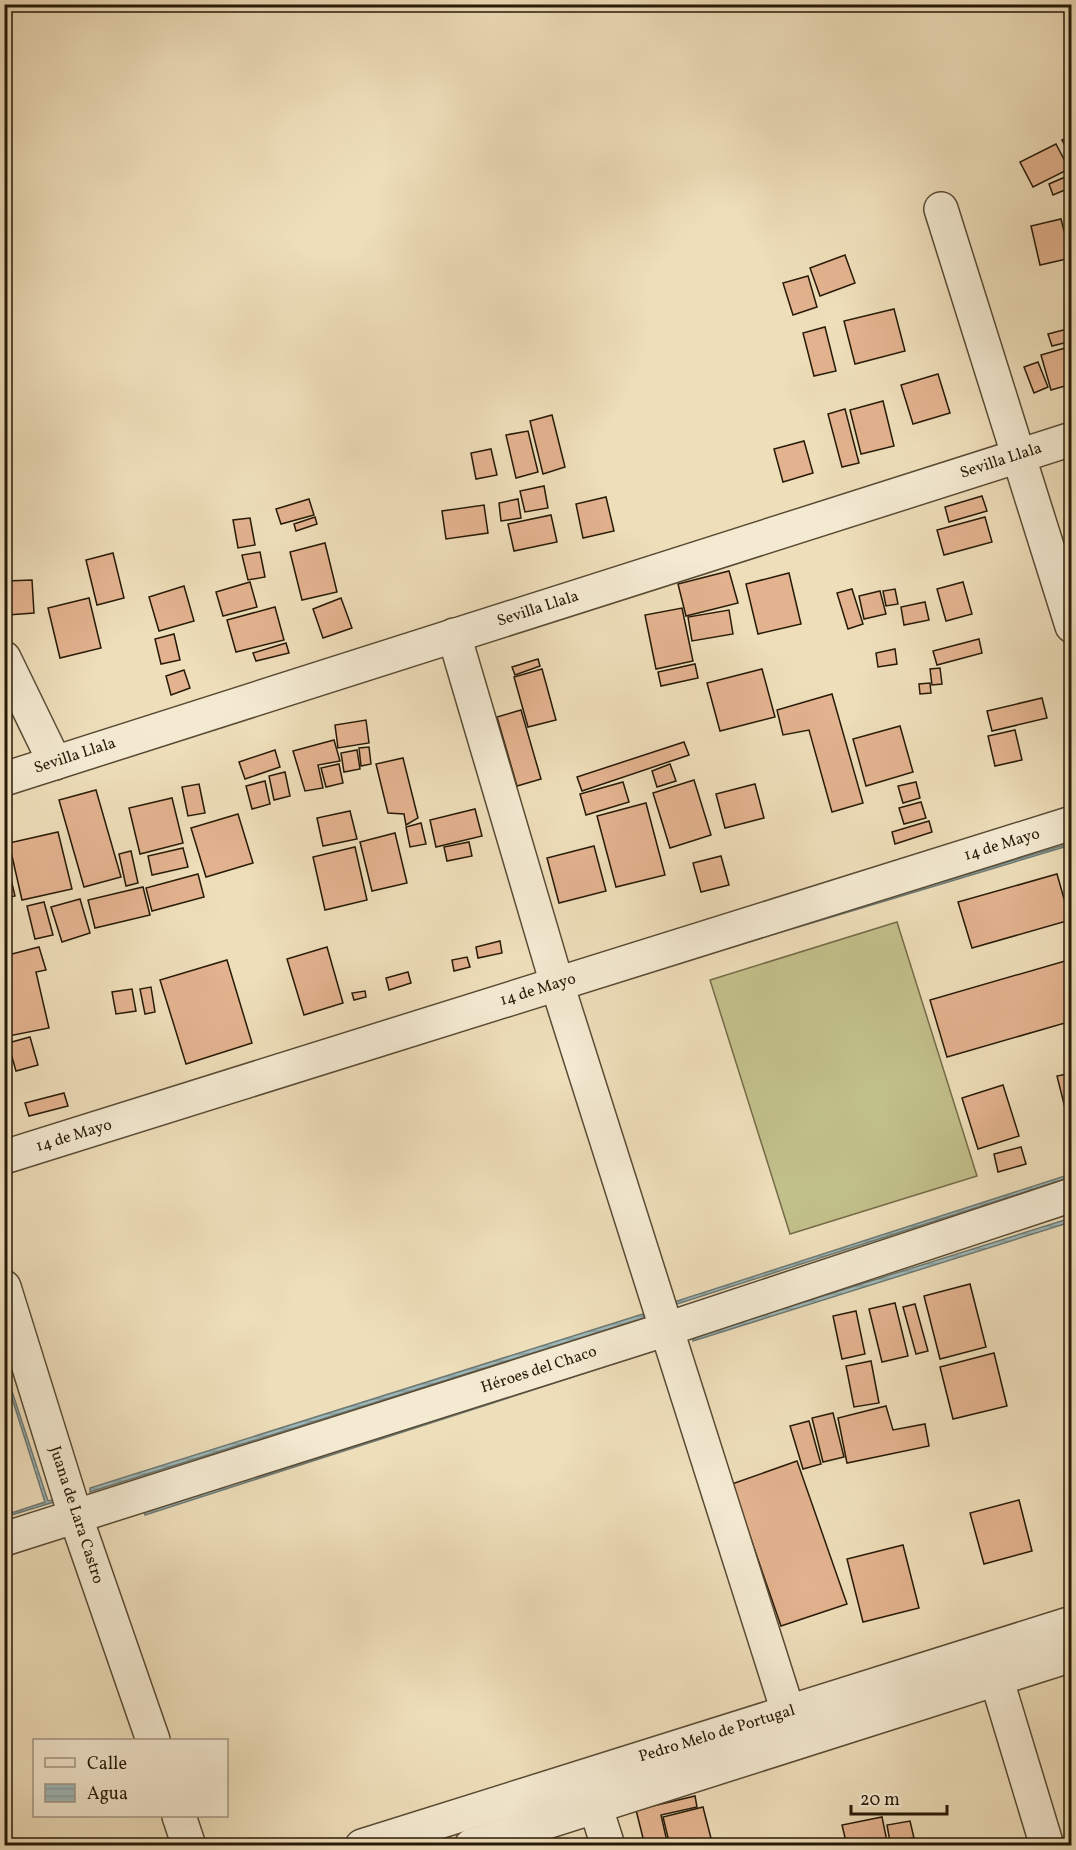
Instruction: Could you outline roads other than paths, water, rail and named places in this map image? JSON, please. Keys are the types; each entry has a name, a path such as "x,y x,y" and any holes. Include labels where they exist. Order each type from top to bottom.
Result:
{"street":[{"path":"940,209 1071,626"},
{"name":"Sevilla Llala","path":"4,779 1071,439"},
{"path":"453,635 557,984 793,1727"},
{"path":"4,658 55,763"},
{"name":"14 de Mayo","path":"4,1157 1071,823"},
{"name":"Héroes del Chaco","path":"4,1539 667,1329 1071,1195"},
{"name":"Juana de Lara Castro","path":"4,1287 76,1518 153,1739"},
{"name":"Pedro Melo de Portugal","path":"362,1845 590,1791 992,1664 1071,1623"},
{"name":"Pedro Melo de Portugal","path":"992,1664 1071,1655"},
{"path":"992,1664 1047,1845"},
{"path":"590,1791 608,1845"},
{"name":"Pedro Melo de Portugal","path":"471,1845 590,1791"},
{"path":"180,1817 189,1845"}],"water":[{"path":"1071,843 1071,845 582,992 583,990"},
{"path":"1071,1174 1071,1177 674,1305 674,1302"},
{"path":"1071,1218 1071,1222 693,1341 693,1337"},
{"path":"643,1314 644,1318 90,1492 90,1488"},
{"path":"656,1347 657,1350 145,1515 144,1511"},
{"path":"4,1367 48,1501 53,1500 54,1502 5,1517 5,1515 45,1502"}]}
